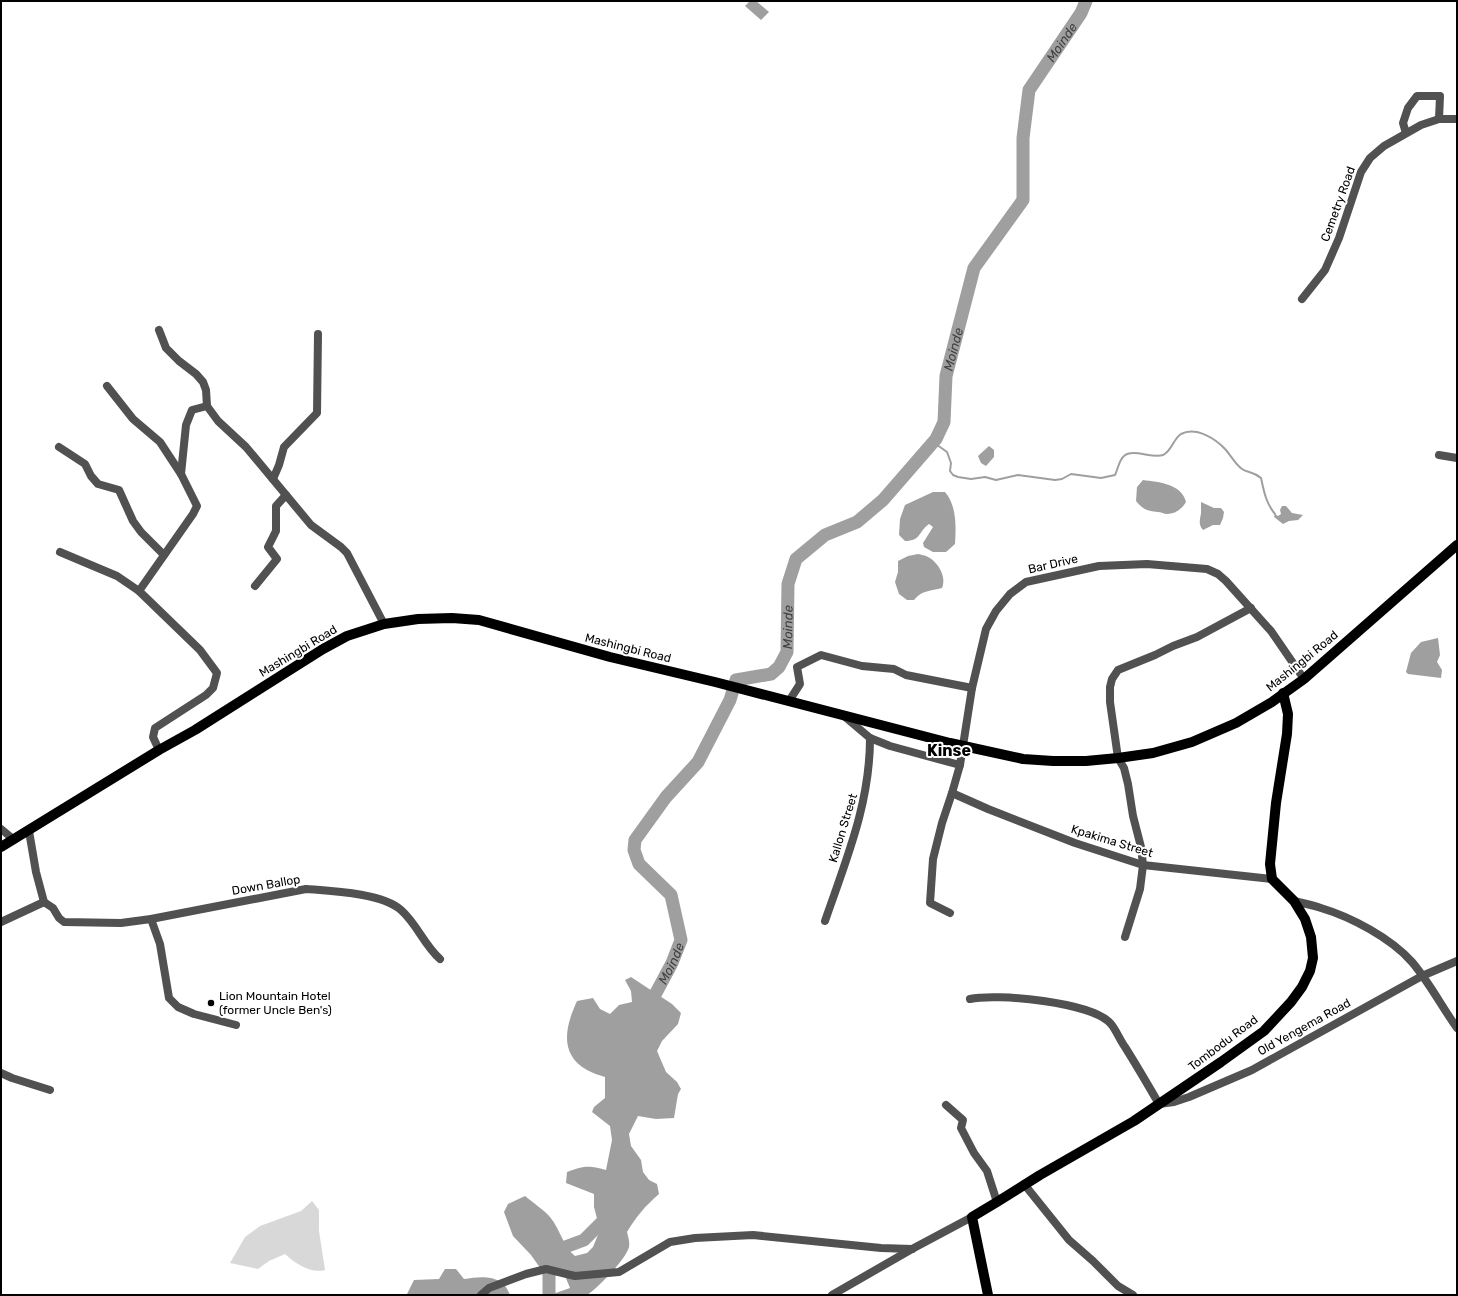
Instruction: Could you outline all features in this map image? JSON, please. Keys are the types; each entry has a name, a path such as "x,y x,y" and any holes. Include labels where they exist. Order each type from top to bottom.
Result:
{"main road":[{"name":"Mashingbi Road","path":"844,716 950,743 1023,759 1086,761 1153,753 1192,742 1236,723 1272,702 1304,679 1457,545"},
{"name":"Mashingbi Road","path":"1,847 159,750 195,730 323,649 347,636 384,624 404,620 452,618 478,620 610,657 789,701"},
{"path":"1272,879 1270,864 1276,803 1287,734 1288,714 1283,693"},
{"path":"789,701 844,716"},
{"name":"Tombodu Road","path":"972,1217 1024,1184 1134,1121 1264,1031 1291,1002 1302,987 1310,971 1313,958 1311,937 1305,919 1294,901 1272,879"},
{"path":"972,1217 988,1295"}],"street":[{"path":"1406,132 1403,122 1408,108 1417,96 1440,96 1439,119"},
{"name":"Cemetry Road","path":"1302,299 1325,270 1339,238 1361,172 1370,158 1384,146 1406,132 1421,125 1439,119 1457,119"},
{"path":"159,330 166,348 203,382 206,390 207,406 218,421 242,443 311,525 341,546 347,553 384,624"},
{"path":"273,479 284,447 317,413 318,334"},
{"path":"107,386 132,419 160,442 181,474 197,506 194,514 139,591"},
{"path":"181,474 186,425 192,410 207,406"},
{"path":"59,447 85,464 91,476 98,484 119,490 133,521 140,532 164,555"},
{"path":"1439,455 1457,458"},
{"path":"255,586 277,559 268,547 276,531 276,506 286,495"},
{"path":"60,552 117,576 139,591 200,650 217,673 213,688 206,695 155,728 153,737 159,750"},
{"name":"Bar Drive","path":"950,913 930,903 933,859 942,823 960,765 972,688 986,629 996,611 1010,594 1026,582 1099,566 1147,564 1190,566 1207,569 1218,574 1271,630 1304,679"},
{"path":"1125,937 1140,889 1143,865 1141,847 1133,816 1128,784 1124,768 1118,758 1110,702 1110,687 1114,674 1118,670 1197,637 1251,608"},
{"path":"789,701 800,684 797,667 821,655 862,666 894,669 906,675 972,688"},
{"path":"844,716 870,738 890,746 960,765"},
{"name":"Kallon Street","path":"826,921 852,843 866,791 870,757 870,738"},
{"name":"Kpakima Street","path":"952,793 994,812 1075,843 1143,865 1272,879"},
{"path":"1,829 13,839"},
{"path":"1,922 44,902 36,872 29,831"},
{"name":"Down Ballop","path":"44,902 53,908 59,918 64,922 121,923 151,919 306,889 367,896 392,904 402,911 431,951 440,959"},
{"path":"1294,901 1321,908 1351,920 1370,930 1400,950 1412,962 1457,1028"},
{"path":"151,919 160,944 169,998 178,1007 194,1014 236,1024"},
{"name":"Old Yengema Road","path":"1159,1104 1174,1102 1189,1097 1252,1070 1422,976 1457,960"},
{"path":"970,1000 980,997 990,997 1038,1000 1088,1010 1098,1014 1110,1023 1144,1076 1159,1104"},
{"path":"1,1073 50,1090"},
{"path":"946,1105 962,1120 961,1128 974,1153 987,1171 997,1202"},
{"path":"1024,1184 1069,1240 1093,1260 1118,1286 1133,1295"},
{"path":"832,1295 912,1249 972,1217"},
{"path":"481,1295 489,1288 526,1274 546,1269 575,1276 619,1272 670,1242 695,1238 753,1235 881,1248 912,1249"}],"shaded area":[{"path":"750,1 756,1 769,12 761,20 745,6"},
{"path":"989,446 994,450 994,457 986,466 981,463 978,456"},
{"path":"1143,480 1163,483 1175,488 1184,496 1186,502 1178,511 1170,514 1146,510 1136,501 1137,487"},
{"path":"933,492 945,492 954,510 955,544 946,552 933,552 924,547 923,543 933,527 929,524 917,538 910,541 905,541 899,535 900,519 905,505"},
{"path":"1201,502 1214,508 1221,508 1224,512 1220,525 1213,525 1203,530 1200,526"},
{"path":"1282,506 1286,506 1292,513 1303,515 1298,520 1289,521 1283,524 1274,517 1275,514 1278,516 1281,514 1280,510"},
{"path":"918,554 927,556 935,562 941,570 943,584 942,588 930,590 920,594 914,600 907,600 899,594 895,582 898,572 898,561 908,556"},
{"path":"1438,638 1440,655 1437,662 1442,670 1441,678 1408,674 1406,672 1411,653 1421,642"},
{"path":"631,977 672,1004 681,1013 678,1024 662,1041 657,1051 666,1072 677,1082 681,1089 678,1094 674,1118 656,1119 638,1116 629,1134 631,1146 641,1160 643,1172 649,1180 657,1184 659,1194 645,1207 630,1227 627,1232 629,1247 627,1252 623,1259 598,1286 587,1295 550,1295 570,1288 565,1276 543,1272 531,1255 513,1236 504,1212 508,1204 525,1196 550,1217 571,1253 575,1256 587,1253 593,1247 600,1230 594,1207 594,1194 566,1183 567,1172 582,1167 595,1167 606,1170 612,1140 610,1126 592,1112 594,1107 605,1098 605,1077 587,1070 572,1056 568,1047 568,1029 577,1001 593,998 600,1009 610,1014 619,1005 632,1002 631,991 625,980"},
{"path":"312,1201 319,1210 319,1231 325,1270 319,1271 303,1267 285,1254 269,1261 258,1269 230,1263 245,1237 260,1226 301,1211"},
{"path":"445,1269 456,1269 464,1279 485,1277 497,1280 507,1288 510,1295 407,1294 414,1280 439,1279"}],"waterway":[{"name":"Moinde","path":"644,1007 656,993 672,963 681,940 671,895 639,864 634,850 635,840 666,797 698,762 730,700 736,680 771,674 779,667 787,652 788,584 796,559 825,535 857,522 883,500 936,439 944,422 946,376 974,268 1023,200 1023,138 1029,90 1081,13 1086,1"},
{"path":"933,442 947,452 951,463 950,471 953,475 958,477 971,479 985,477 996,480 1018,475 1055,480 1062,479 1071,474 1101,478 1115,475 1124,456 1132,453 1154,456 1163,455 1181,434 1187,432 1199,433 1211,438 1222,446 1242,469 1256,474 1261,478 1267,501 1275,514"},
{"name":"Moinde","path":"549,1295 549,1270 546,1262 549,1253 584,1240 610,1213"}],"place":[{"name":"Lion Mountain Hotel (former Uncle Ben's)","path":"211,1003"}],"district":[{"name":"Kinse","path":"949,750"}]}
